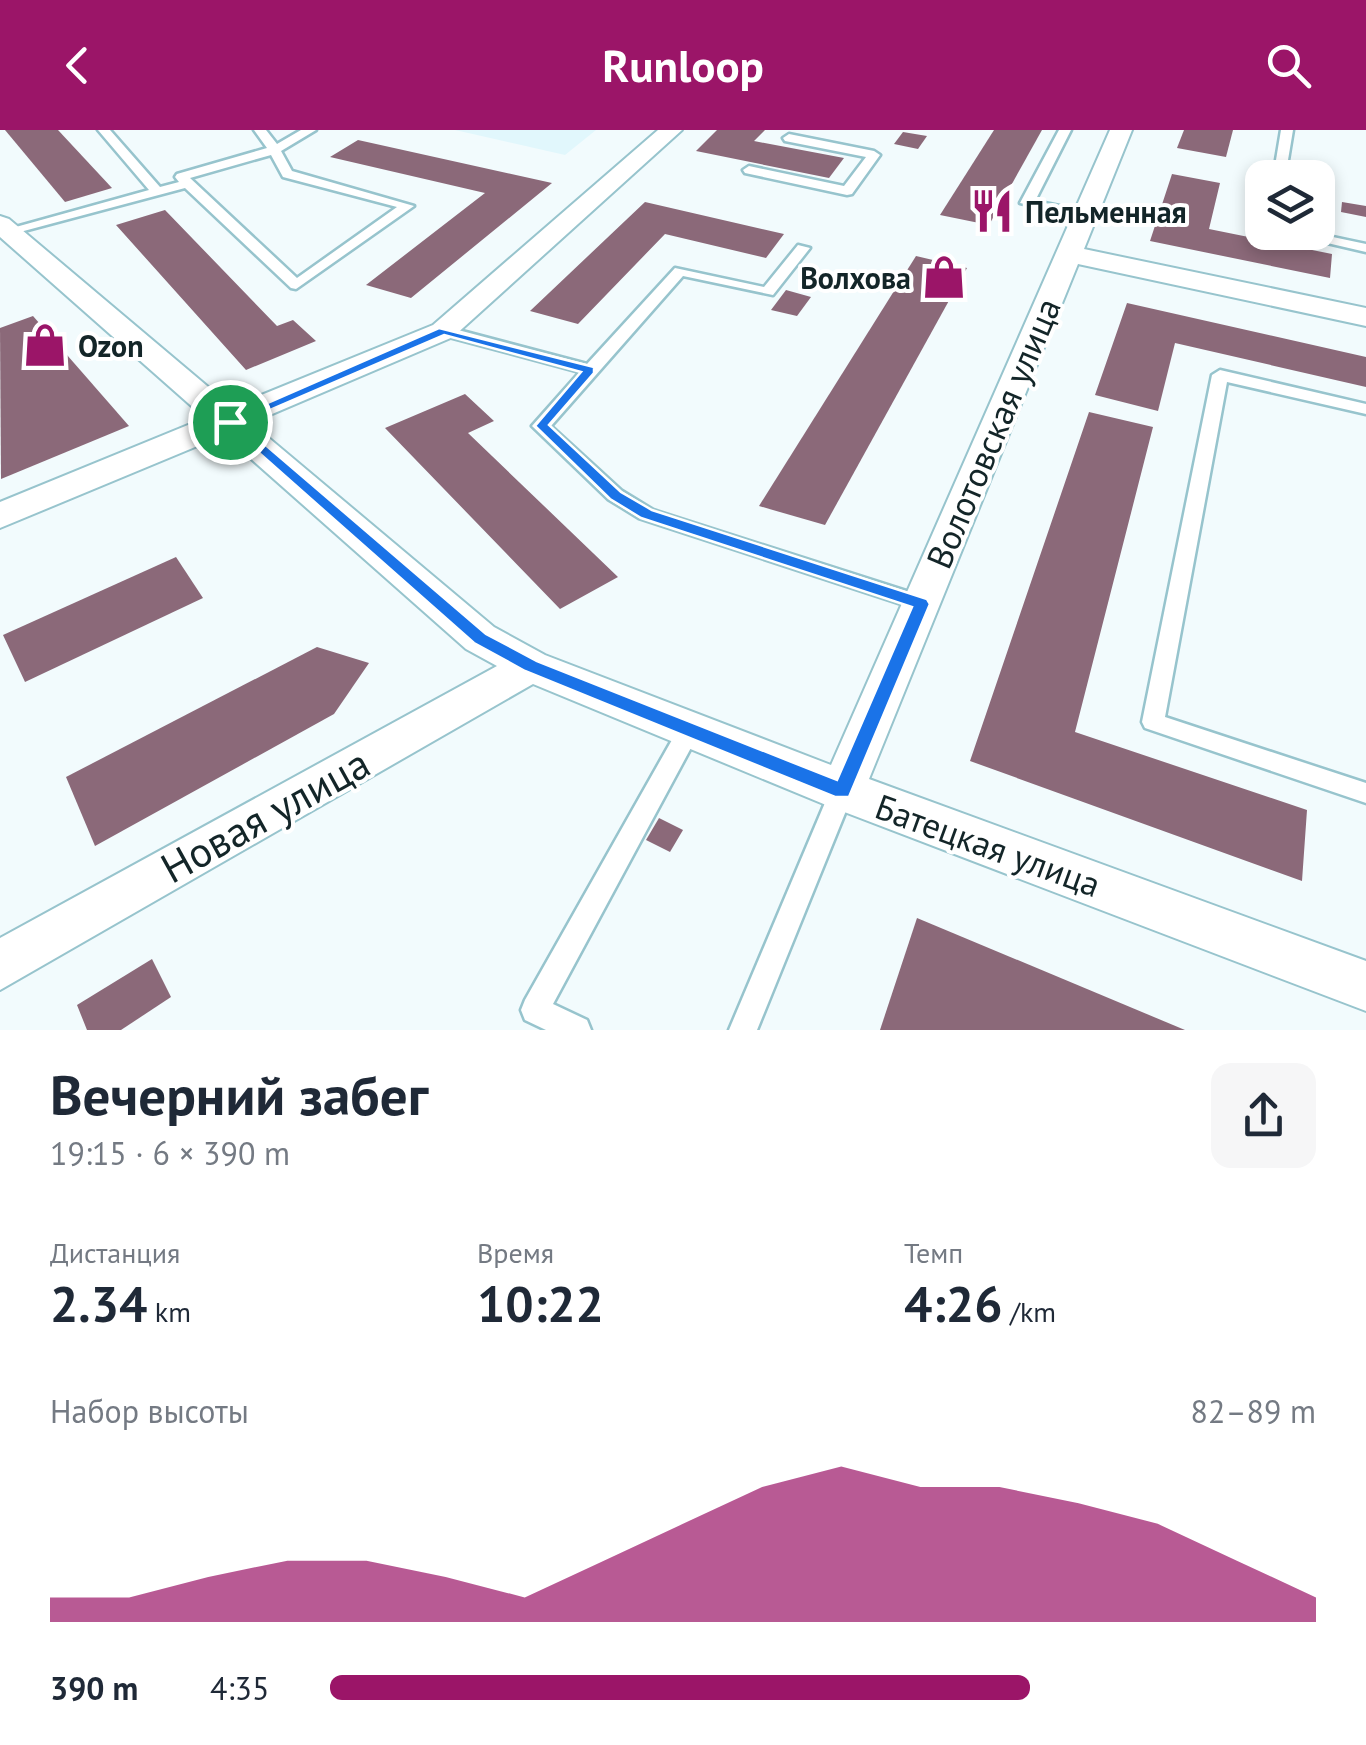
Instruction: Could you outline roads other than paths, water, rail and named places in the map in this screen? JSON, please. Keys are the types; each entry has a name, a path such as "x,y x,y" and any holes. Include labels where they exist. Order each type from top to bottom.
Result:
{"street":[{"path":"0,516 443,331 671,130"},
{"name":"Волотовская улица","path":"842,791 1121,130"},
{"name":"Батецкая улица","path":"5,228 480,638 531,666 689,731 1366,986"},
{"path":"1068,254 1366,318"},
{"name":"Новая улица","path":"0,965 531,666"}],"lane":[{"path":"104,130 157,191"},
{"path":"267,131 274,150 287,174 407,206 296,286 181,177 274,150 310,130"},
{"path":"748,170 847,191 874,154 789,138 796,130"},
{"path":"1065,130 1027,203 1084,215"},
{"path":"1282,160 1287,130"},
{"path":"5,228 185,184"},
{"path":"1335,242 1366,248"},
{"path":"802,248 768,292 680,271 542,426 616,496 646,514 922,604"},
{"path":"443,331 590,370"},
{"path":"1366,409 1220,375 1153,722 1366,792"},
{"path":"577,1030 535,1010 689,731"},
{"path":"743,1030 842,791"}],"place":[{"name":"Пельменная","path":"992,211"},
{"name":"Волхова","path":"944,277"},
{"name":"Ozon","path":"45,345"}]}
